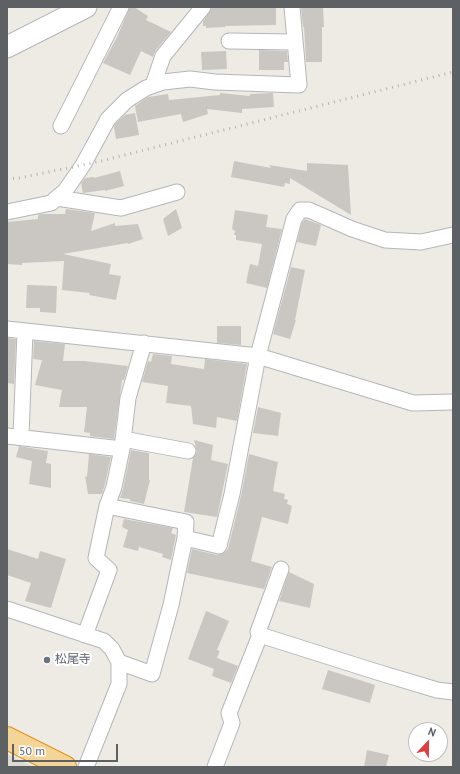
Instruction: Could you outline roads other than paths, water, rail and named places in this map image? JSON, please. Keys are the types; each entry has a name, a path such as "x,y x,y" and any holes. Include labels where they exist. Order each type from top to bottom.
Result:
{"highway":[{"path":"7,738 65,767"}],"main road":[{"path":"7,47 86,7"}],"street":[{"path":"61,126 121,7"},
{"path":"153,85 162,56 203,7"},
{"path":"7,212 52,203 65,191 83,165 108,119 126,100 146,88 163,82 190,79 215,82 299,85 292,7"},
{"path":"229,41 295,42"},
{"path":"57,198 121,208 177,192"},
{"path":"185,538 219,546 232,494 258,356 294,219 300,210 309,210 352,229 385,240 421,242 453,235"},
{"path":"7,329 258,356 414,403 453,402"},
{"path":"25,331 14,437 122,444 188,451"},
{"path":"85,634 109,570 96,558 107,506 114,487 122,444 128,398 144,343"},
{"path":"107,506 186,522 185,538 171,605 152,674 119,662"},
{"path":"215,767 232,723 229,713 260,636 258,632 281,569"},
{"path":"7,609 104,641 112,649 119,662 119,684 86,767"},
{"path":"260,636 437,690 453,692"}],"railway":[{"path":"7,179 19,178 97,162 453,72"}],"place":[{"name":"松尾寺","path":"47,660"}]}
